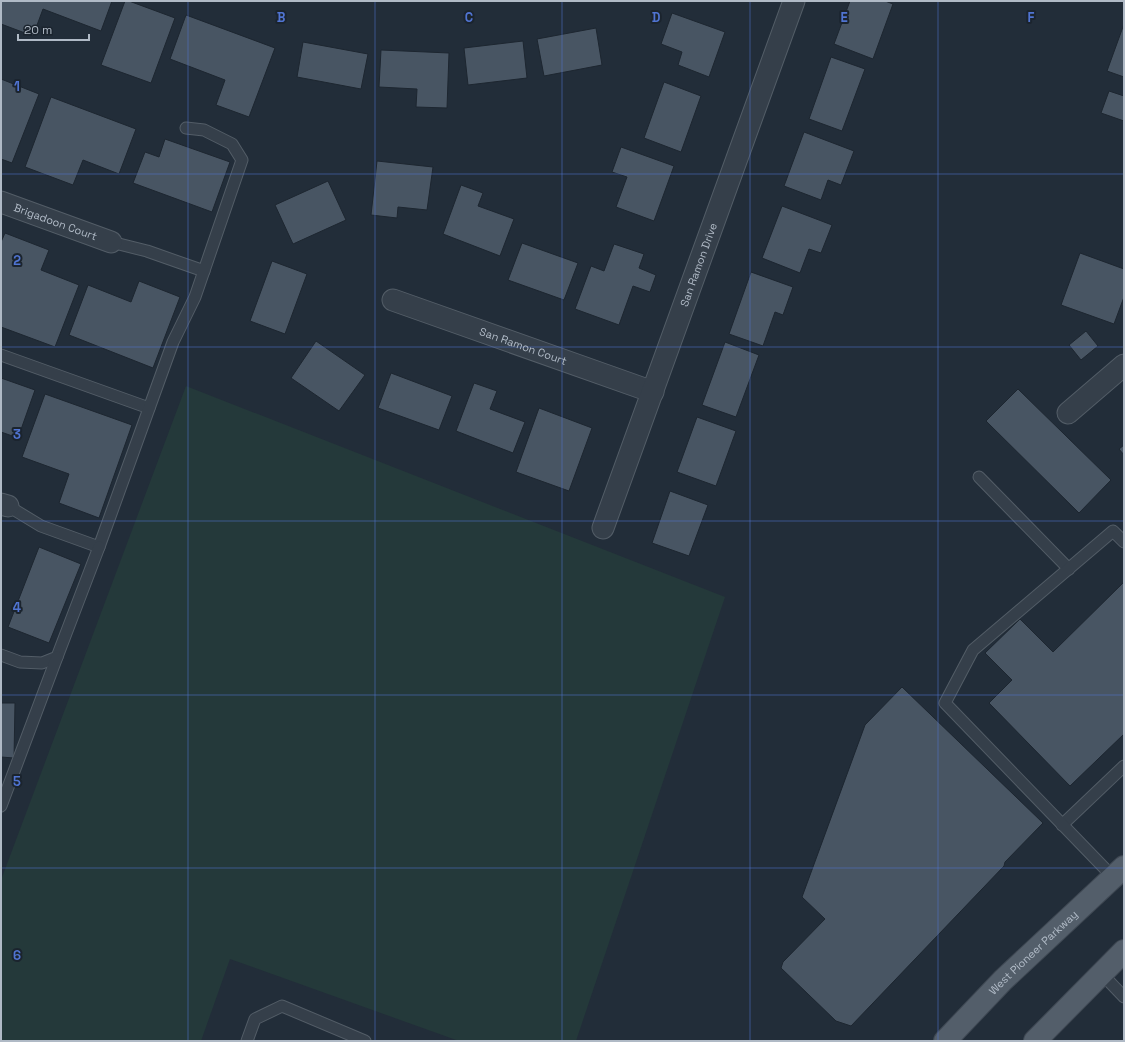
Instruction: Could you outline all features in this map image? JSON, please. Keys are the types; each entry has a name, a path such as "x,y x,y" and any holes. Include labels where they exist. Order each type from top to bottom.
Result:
{"main road":[{"name":"West Pioneer Parkway","path":"945,1041 1003,980 1119,872"},
{"path":"1035,1041 1124,951"}],"street":[{"name":"San Ramon Drive","path":"602,528 653,392 794,1"},
{"name":"Brigadoon Court","path":"2,206 111,242"},
{"name":"San Ramon Court","path":"393,300 653,392"},
{"path":"1068,413 1124,365"}],"lane":[{"path":"1,805 99,547 173,342 195,297 242,160 232,144 204,130 186,128"},
{"path":"111,242 147,251 204,271"},
{"path":"1,355 149,408"},
{"path":"979,477 1069,569"},
{"path":"4,505 40,526 99,547"},
{"path":"1119,872 1062,824 945,703 973,650 1113,531 1124,542"},
{"path":"1,655 20,662 42,663 57,657"},
{"path":"1062,824 1124,766"},
{"path":"1102,974 1124,997"},
{"path":"247,1041 255,1019 282,1006 365,1041"}],"green space":[{"path":"186,386 725,597 576,1041 459,1041 230,959 201,1041 1,1041 1,880"}],"building":[{"path":"1,1 112,1 101,31 43,9 33,36 1,24"},
{"path":"125,1 129,1 175,18 151,83 101,65"},
{"path":"850,1 885,1 893,4 873,59 834,44"},
{"path":"672,13 725,32 709,77 678,65 682,52 661,44"},
{"path":"186,15 275,48 249,117 216,105 225,80 170,59"},
{"path":"1124,24 1124,77 1107,71"},
{"path":"596,28 602,65 544,76 537,39"},
{"path":"523,41 527,78 468,85 464,48"},
{"path":"303,42 368,54 361,89 297,77"},
{"path":"381,50 449,53 447,108 416,107 417,89 379,87"},
{"path":"831,57 865,69 842,131 809,119"},
{"path":"1,79 39,94 12,163 1,159"},
{"path":"664,82 701,96 681,152 644,138"},
{"path":"1109,91 1124,96 1124,121 1101,113"},
{"path":"51,97 136,129 119,174 83,160 73,185 25,167"},
{"path":"804,132 854,151 841,185 828,180 821,200 784,186"},
{"path":"165,139 230,162 212,212 133,183 145,152 159,157"},
{"path":"621,147 674,166 654,221 616,207 627,177 612,172"},
{"path":"377,161 433,167 427,210 398,207 397,218 371,215"},
{"path":"328,181 346,220 293,244 275,205"},
{"path":"461,185 483,193 478,206 514,219 500,256 443,234"},
{"path":"782,206 832,225 821,253 809,249 800,273 762,258"},
{"path":"5,233 49,250 41,270 79,285 55,347 1,327 1,242"},
{"path":"522,243 578,263 564,300 508,280"},
{"path":"614,244 644,254 639,268 656,275 650,292 633,286 619,325 575,309 591,266 604,271"},
{"path":"1080,253 1124,269 1124,297 1114,324 1061,305"},
{"path":"272,261 307,274 285,334 250,321"},
{"path":"751,272 793,287 783,315 775,312 763,346 729,334"},
{"path":"139,281 180,297 153,368 69,335 88,285 131,302"},
{"path":"1086,331 1098,346 1081,360 1069,345"},
{"path":"316,341 365,375 339,411 291,378"},
{"path":"725,342 759,355 736,417 702,405"},
{"path":"391,373 452,396 439,430 378,408"},
{"path":"1,378 35,390 18,438 1,432"},
{"path":"474,383 497,391 490,409 525,422 513,453 456,431"},
{"path":"1018,389 1111,480 1079,513 986,421"},
{"path":"45,394 132,425 99,518 59,503 69,474 22,457"},
{"path":"539,408 592,428 569,491 516,472"},
{"path":"697,417 736,431 716,486 677,472"},
{"path":"1124,445 1124,455 1119,449"},
{"path":"670,491 708,505 689,556 652,543"},
{"path":"39,547 81,564 49,643 8,627"},
{"path":"1124,582 1124,734 1070,786 989,703 1012,680 985,653 1020,619 1053,652"},
{"path":"902,687 1043,823 1005,862 1004,866 851,1026 836,1021 781,968 783,962 825,919 802,897 865,725"},
{"path":"1,703 15,703 14,758 1,757"}]}
